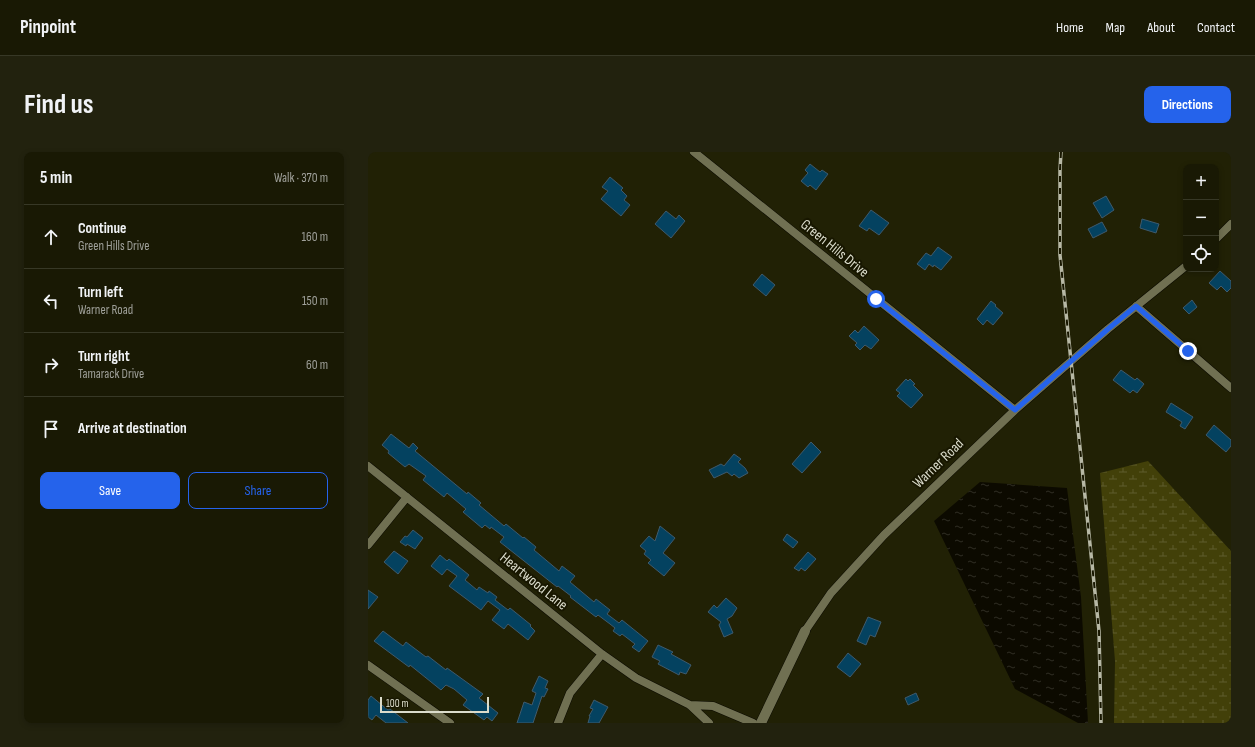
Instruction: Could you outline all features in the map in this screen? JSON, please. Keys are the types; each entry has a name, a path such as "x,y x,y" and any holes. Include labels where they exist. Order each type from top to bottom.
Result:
{"street":[{"name":"Green Hills Drive","path":"694,152 1015,410"},
{"path":"1219,236 1231,224"},
{"name":"Warner Road","path":"761,723 806,630 831,593 860,560 884,535 1015,410 1108,329 1183,268"},
{"path":"1136,306 1231,388"},
{"name":"Heartwood Lane","path":"368,466 602,654 636,678 690,705 709,723"},
{"path":"368,545 407,497"},
{"path":"558,723 570,693 602,654"},
{"path":"368,664 450,723"},
{"name":"Heartwood Lane","path":"690,705 713,706 753,723"}],"green space":[{"path":"1148,461 1231,551 1231,723 1114,723 1115,661 1100,473"}],"water":[{"path":"980,482 1067,488 1081,597 1088,723 1078,723 1015,689 934,521"}],"building":[{"path":"810,164 820,172 822,170 828,174 816,190 810,185 808,187 801,181 808,173 805,170"},
{"path":"610,177 623,188 621,190 627,196 624,200 630,205 621,216 601,199 608,191 602,187"},
{"path":"1106,196 1114,210 1102,218 1093,203"},
{"path":"871,210 889,223 879,235 869,228 867,231 859,226"},
{"path":"666,211 676,219 679,215 685,221 671,238 655,224"},
{"path":"1142,219 1159,224 1156,233 1140,228"},
{"path":"1102,222 1107,231 1093,238 1088,229"},
{"path":"938,247 952,257 941,270 934,265 933,267 929,264 925,270 917,264 926,253 931,256"},
{"path":"1220,271 1231,281 1231,288 1227,292 1221,286 1217,290 1209,283"},
{"path":"762,274 775,285 766,296 753,285"},
{"path":"1192,300 1197,307 1189,314 1183,308"},
{"path":"991,301 1003,313 993,325 987,320 983,325 977,319"},
{"path":"864,326 879,340 871,349 865,345 860,350 855,345 857,343 849,336 855,330 858,333"},
{"path":"1121,370 1135,380 1137,378 1144,384 1137,393 1133,390 1130,393 1113,380"},
{"path":"906,379 908,381 910,379 915,384 913,385 923,395 911,408 897,396 900,393 896,390"},
{"path":"1171,403 1193,417 1185,429 1180,426 1182,422 1166,412"},
{"path":"1214,425 1231,440 1231,446 1226,452 1206,435"},
{"path":"391,434 409,448 413,443 418,448 415,451 467,494 468,492 481,503 479,505 504,526 506,524 523,538 524,537 536,547 534,550 559,571 562,566 575,576 570,582 594,602 596,599 610,610 607,614 619,623 622,620 648,641 639,652 632,647 635,644 622,634 620,636 613,631 615,628 610,624 598,615 596,617 500,542 504,537 491,527 490,529 485,525 482,528 463,512 466,509 447,493 444,497 423,480 426,476 409,464 405,467 388,453 389,451 382,445"},
{"path":"811,442 821,452 802,473 792,464"},
{"path":"734,454 741,459 738,462 748,473 739,478 734,474 732,476 727,472 714,478 709,470 721,464 724,466"},
{"path":"660,526 675,538 663,553 675,563 664,576 648,563 651,560 644,554 646,551 640,546 649,536 655,541"},
{"path":"413,530 423,538 415,549 400,542"},
{"path":"787,534 798,542 793,548 783,540"},
{"path":"394,551 408,561 398,574 384,562"},
{"path":"808,552 816,559 805,571 801,568 799,571 794,568"},
{"path":"440,555 447,561 449,559 469,575 465,580 477,590 479,587 488,593 489,591 497,597 495,600 508,610 510,608 531,625 530,626 535,631 528,640 508,624 504,629 492,620 500,610 488,601 481,610 449,586 457,576 447,569 442,575 431,566"},
{"path":"368,590 378,597 368,609"},
{"path":"726,598 737,608 732,616 727,619 733,633 724,637 719,625 721,622 708,612 714,605 717,608"},
{"path":"868,617 881,622 875,637 870,635 866,645 857,641"},
{"path":"383,631 403,646 406,642 446,670 447,668 483,694 479,698 498,713 492,721 487,717 484,720 463,705 467,700 454,689 446,685 441,690 410,665 409,667 374,641"},
{"path":"658,645 673,652 671,654 691,665 686,674 680,672 679,675 658,664 660,661 652,657"},
{"path":"848,653 861,664 850,677 837,667"},
{"path":"539,676 548,681 545,688 548,689 544,697 542,696 533,723 517,723 524,702 532,705 536,693 532,691"},
{"path":"916,693 919,700 908,705 905,698"},
{"path":"371,696 388,710 390,709 408,723 386,723 376,715 372,720 368,717 368,700"},
{"path":"594,700 608,707 599,723 588,723 589,716 593,709 590,708"}],"railway":[{"path":"1061,152 1060,255 1099,631 1101,723"}],"route":[{"path":"876,299 1015,410 1136,306 1188,351"}]}
